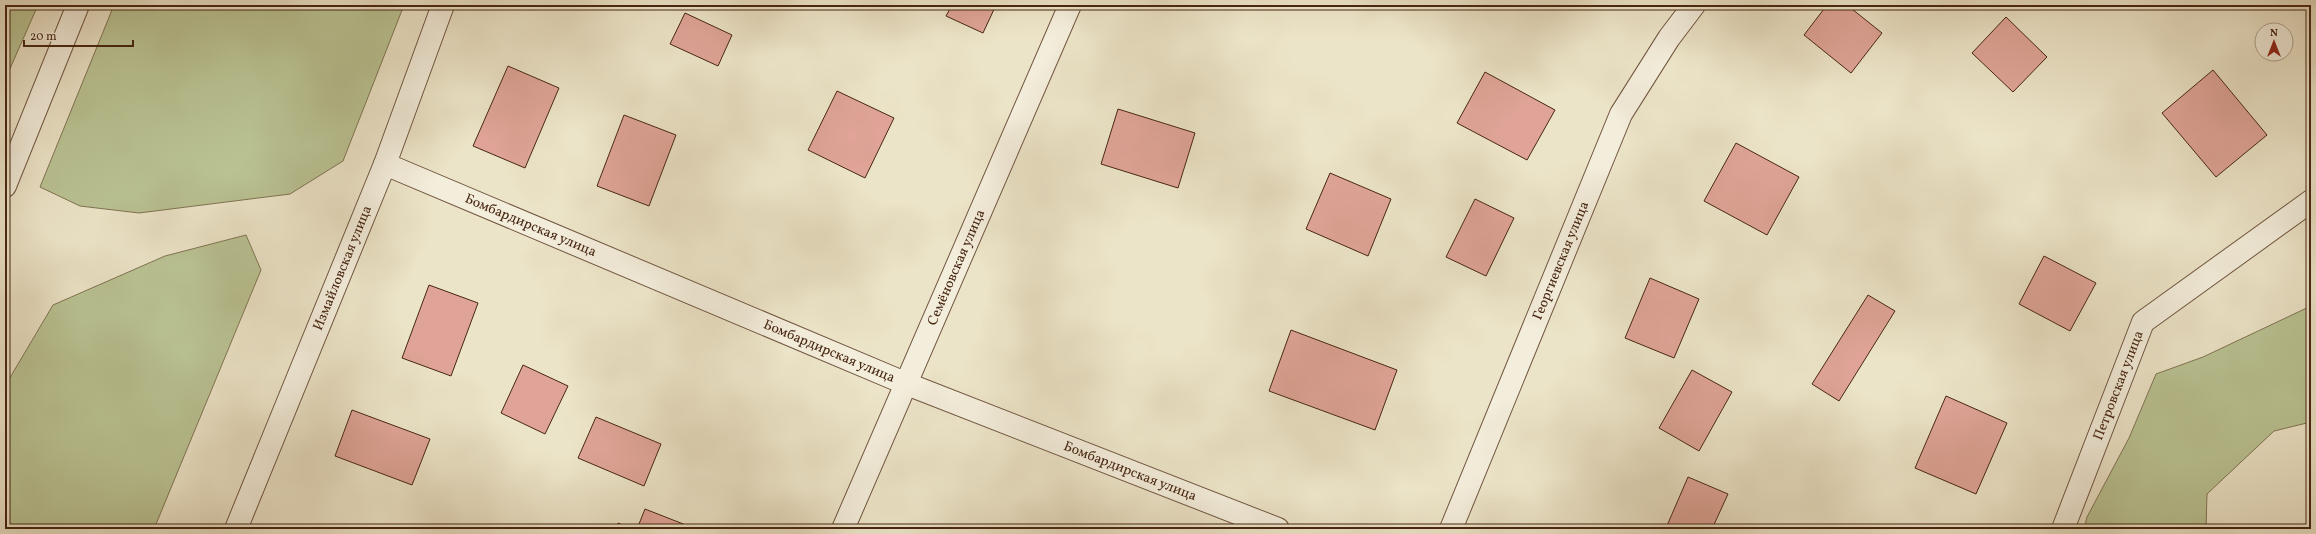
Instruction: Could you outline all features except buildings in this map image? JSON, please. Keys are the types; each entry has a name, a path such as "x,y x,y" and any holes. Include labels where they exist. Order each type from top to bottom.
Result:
{"street":[{"path":"5,186 78,5"},
{"name":"Измайловская улица","path":"236,529 385,164 444,5"},
{"name":"Семёновская улица","path":"843,529 1070,5"},
{"name":"Георгиевская улица","path":"1451,529 1621,114 1669,38 1694,5"},
{"name":"Бомбардирская улица","path":"385,164 907,384 1278,529"},
{"name":"Петровская улица","path":"2062,529 2143,322 2311,201"}],"green space":[{"path":"5,5 38,5 5,80"},
{"path":"114,5 404,5 343,161 290,194 139,213 80,206 40,187"},
{"path":"246,235 261,270 154,529 5,529 5,386 53,305 165,256"},
{"path":"2311,306 2311,422 2274,431 2207,494 2206,529 2084,529 2087,517 2129,438 2156,374 2203,357"}]}
